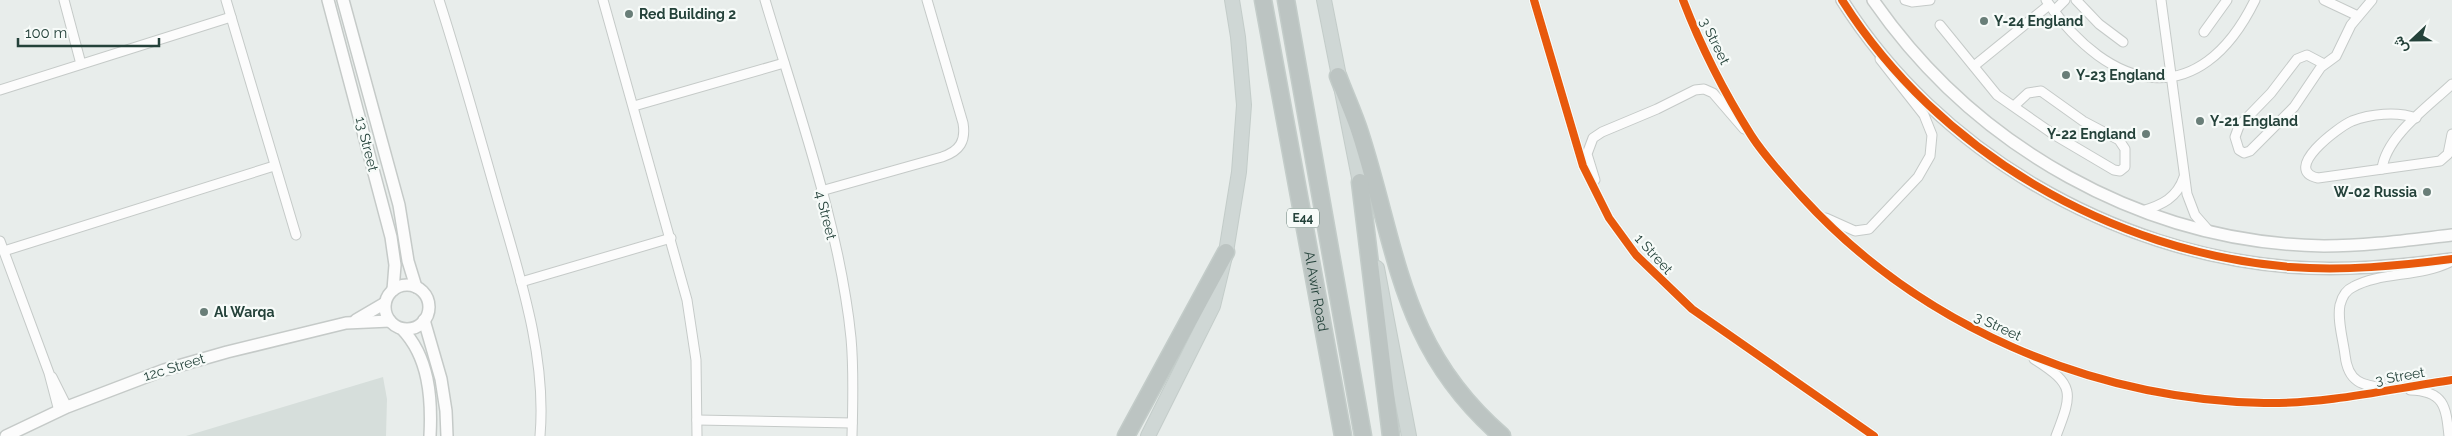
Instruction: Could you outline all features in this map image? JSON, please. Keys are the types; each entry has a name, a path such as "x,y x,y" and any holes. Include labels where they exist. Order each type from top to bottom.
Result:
{"highway":[{"name":"Al Awir Road","path":"1263,0 1343,436"},
{"name":"Al Awir Road","path":"1286,0 1363,436"},
{"path":"1338,76 1360,131 1398,272 1415,321 1435,359 1454,387 1472,408 1502,436"},
{"path":"1360,182 1391,436"},
{"path":"1126,436 1226,252"}],"main road":[{"path":"1148,436 1213,306 1226,252 1239,172 1244,105 1238,37 1232,0"},
{"path":"1324,0 1409,436"}],"street":[{"path":"64,0 81,64"},
{"path":"226,0 296,235"},
{"name":"13 Street","path":"328,0 391,237 395,265 392,290"},
{"name":"13 Street","path":"344,0 399,204 408,261 416,287"},
{"path":"439,0 521,282 537,355 541,405 540,436"},
{"path":"603,0 688,300 696,360 697,436"},
{"name":"4 Street","path":"765,0 821,191 839,268 849,327 853,388 852,436"},
{"path":"821,191 942,157 953,153 962,145 965,134 963,123 927,0"},
{"name":"1 Street","path":"1534,0 1579,155 1599,198 1622,237 1636,255 1651,272 1692,309 1874,436"},
{"name":"3 Street","path":"1683,0 1705,52 1752,136 1785,179 1817,214 1856,250 1912,293 1976,331 2020,351 2112,381 2179,396 2242,402 2289,402 2394,390 2452,380"},
{"path":"1817,214 1855,231 1869,228 1918,177 1930,156 1932,135 1924,115 1891,75 1842,0"},
{"path":"1873,0 1925,66 1985,122 2049,166 2095,191 2142,211 2209,231 2272,242 2323,246 2366,245 2452,235"},
{"path":"1905,0 1912,2 1930,0"},
{"path":"1974,66 2050,5 2065,0"},
{"path":"2076,0 2099,24 2123,42"},
{"path":"2161,0 2184,177 2191,208 2199,221 2209,231"},
{"path":"2204,32 2227,0"},
{"path":"2050,5 2084,43 2118,69 2138,76 2171,76 2198,69 2214,58 2234,36 2255,0"},
{"path":"2324,0 2358,16"},
{"path":"2324,64 2307,55 2297,58 2271,93 2239,126 2235,137 2239,150 2244,153 2250,151 2280,122 2306,92 2324,64 2338,54 2358,16 2372,0"},
{"path":"0,90 231,17"},
{"path":"1940,25 1974,66 1989,88 2014,106 2059,138 2114,170 2120,171 2125,167 2127,159 2125,149 2118,140 2083,121 2041,91 2028,92 2014,106"},
{"path":"1868,39 1914,92 1989,155 2058,199 2108,222 2192,250 2265,264 2339,269 2452,260"},
{"path":"634,106 784,63"},
{"path":"2382,169 2389,147 2452,84"},
{"path":"1599,198 1587,154 1592,138 1696,90 1704,89 1713,92 1752,136"},
{"path":"2416,118 2392,114 2350,122 2309,156 2306,164 2309,173 2318,178 2444,159 2448,154 2452,134"},
{"path":"4,251 274,166"},
{"path":"2142,211 2160,205 2170,199 2178,190 2184,177"},
{"path":"521,282 671,238"},
{"path":"0,241 63,409"},
{"path":"2449,436 2446,412 2439,399 2425,391 2394,390 2359,382 2348,372 2345,362 2340,309 2347,291 2355,286 2424,271 2452,260"},
{"path":"430,436 430,400 424,366 417,350 402,329 390,321 385,313 385,303 392,290 404,285 416,287 424,294 428,304 424,320 443,387 447,436"},
{"name":"12c Street","path":"350,323 385,303"},
{"path":"402,329 414,328 424,320"},
{"name":"12c Street","path":"6,436 63,409 154,373 197,360 350,323 390,321"},
{"path":"2020,351 2054,372 2066,387 2067,406 2056,436"},
{"path":"698,420 852,423"}],"shaded area":[{"path":"383,377 387,399 386,436 186,436"}],"cycle path":[{"path":"1534,0 1583,166 1609,218 1636,255 1692,309 1874,436"},
{"path":"1683,0 1705,52 1741,119 1762,151 1802,197 1849,243 1900,283 1954,318 2012,347 2072,370 2135,387 2199,398 2264,403 2312,401 2452,380"},
{"path":"1842,0 1881,54 1927,104 1979,147 2035,185 2095,216 2158,240 2223,257 2290,267 2371,267 2452,259"}],"place":[{"name":"Red Building 2","path":"629,14"},
{"name":"Y-24 England","path":"1984,21"},
{"name":"Y-23 England","path":"2066,75"},
{"name":"Y-21 England","path":"2200,121"},
{"name":"Y-22 England","path":"2146,134"},
{"name":"W-02 Russia","path":"2427,192"},
{"name":"Al Warqa","path":"204,312"}]}
